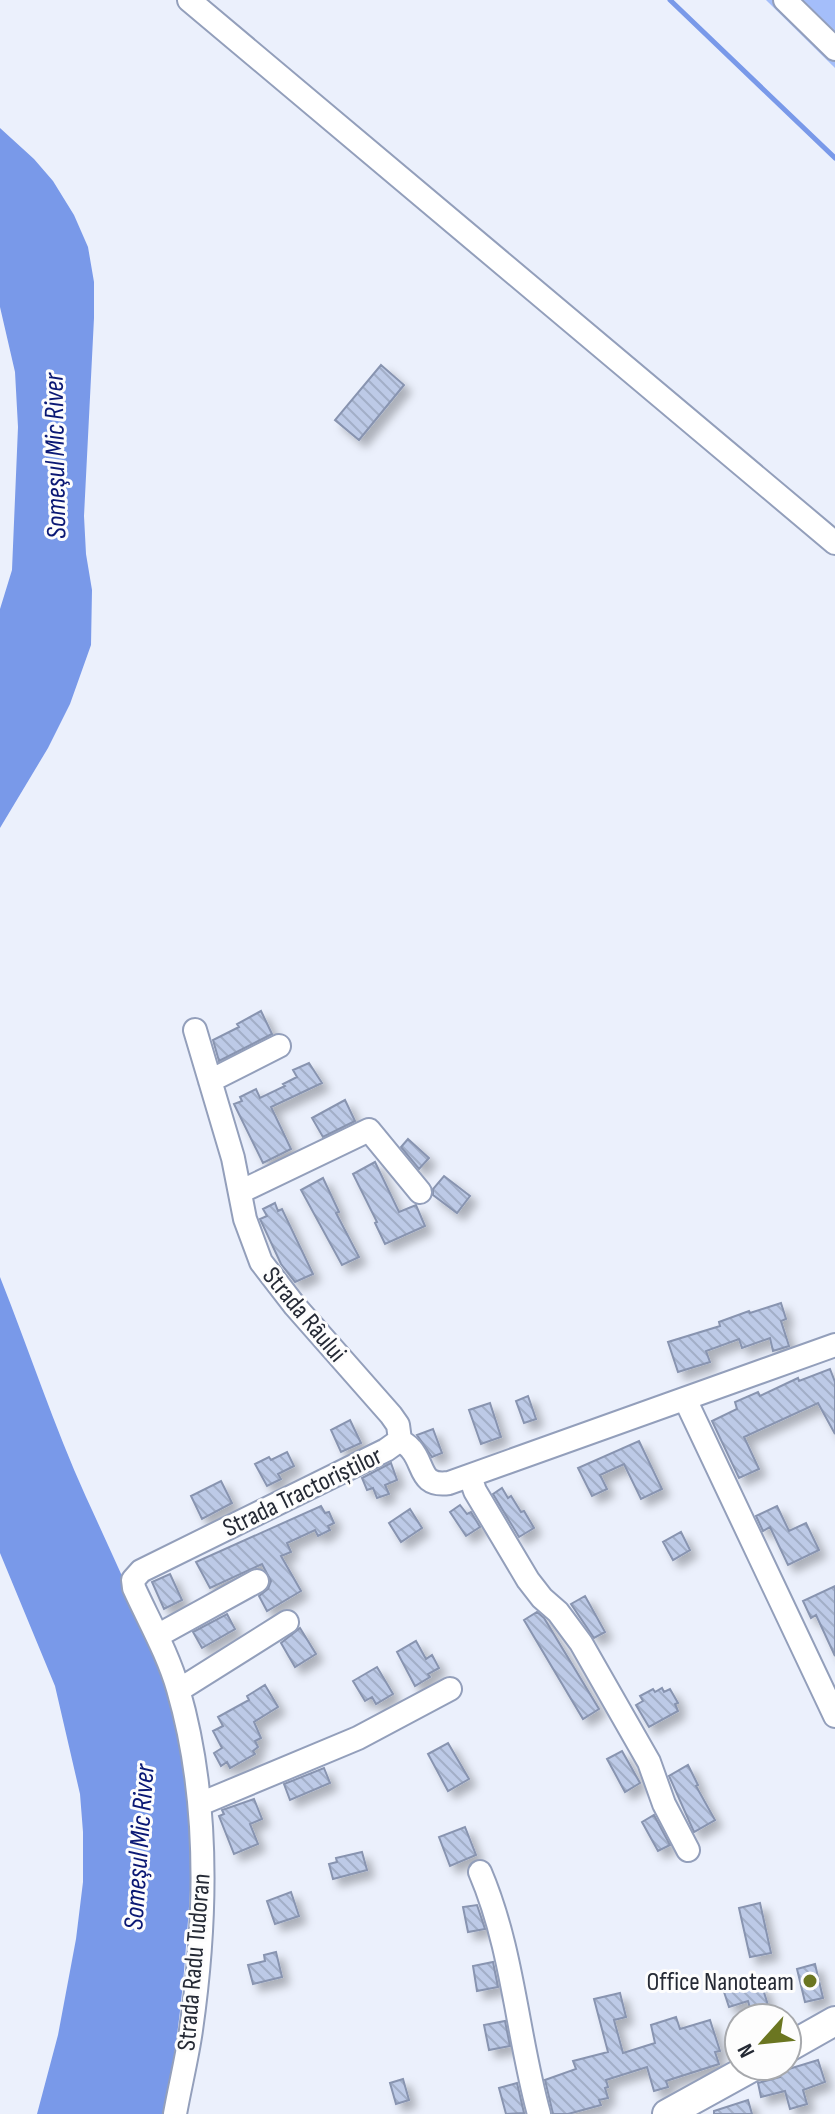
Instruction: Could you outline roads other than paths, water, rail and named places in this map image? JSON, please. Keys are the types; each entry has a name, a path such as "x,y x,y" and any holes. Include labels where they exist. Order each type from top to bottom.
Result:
{"main road":[{"path":"803,2039 835,2021"},
{"path":"667,2114 725,2082"}],"street":[{"path":"189,0 835,543"},
{"path":"785,0 835,49"},
{"name":"Strada Râului","path":"195,1030 233,1158 254,1247 261,1262 295,1306 391,1415 398,1425 400,1440"},
{"path":"210,1081 279,1046"},
{"path":"240,1192 369,1130 420,1192"},
{"name":"Strada Tractoriștilor","path":"133,1580 141,1571 386,1450 400,1440 412,1451 429,1480 438,1485 835,1345"},
{"path":"685,1399 835,1716"},
{"path":"470,1476 475,1491 528,1580 581,1643 649,1762 664,1804 688,1850"},
{"name":"Strada Radu Tudoran","path":"133,1580 179,1690 194,1756 200,1804 202,1929 191,2032 175,2114"},
{"path":"157,1636 257,1581"},
{"path":"179,1690 287,1622"},
{"path":"200,1804 335,1748 391,1722 450,1689"},
{"path":"480,1872 492,1899 509,1965 539,2114"}],"water":[{"name":"Someşul Mic River","path":"0,128 53,181 74,215 88,247 94,282 94,318 84,516 92,590 91,645 70,704 48,748 0,828 0,609 12,570 18,427 15,372 0,307"},
{"name":"Someşul Mic River","path":"0,1277 63,1443 150,1644 183,1758 190,1818 190,1891 180,2009 164,2114 37,2114 58,2035 76,1939 83,1882 83,1832 80,1794 55,1686 0,1553"}],"waterway":[{"path":"670,0 835,158"}],"place":[{"name":"Office Nanoteam","path":"810,1981"}]}
